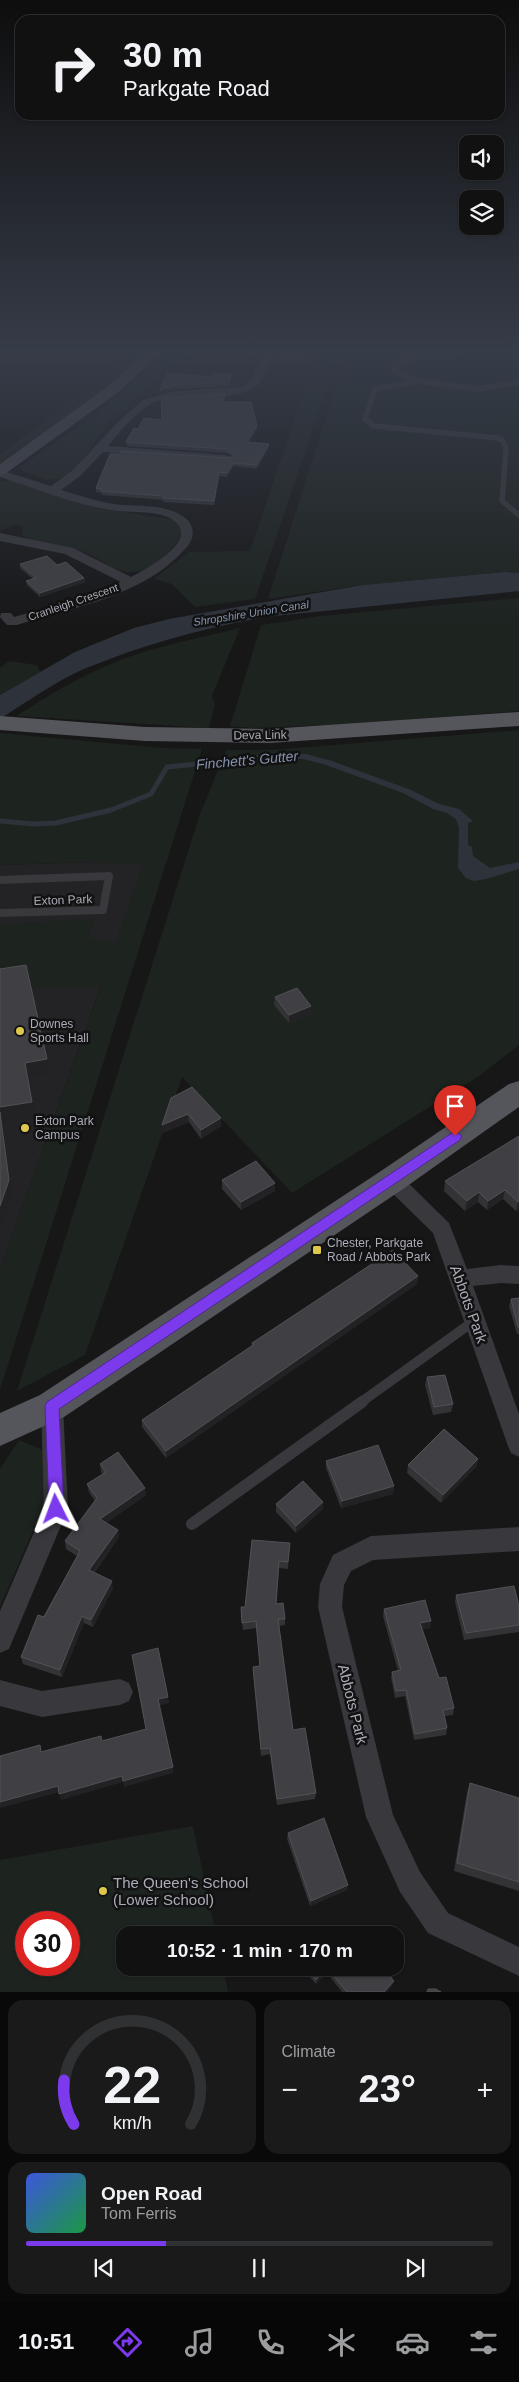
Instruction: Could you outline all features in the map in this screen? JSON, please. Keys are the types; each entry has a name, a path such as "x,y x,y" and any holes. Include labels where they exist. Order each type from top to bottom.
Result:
{"main road":[{"name":"Deva Link","path":"0,723 145,734 268,736 519,719"},
{"path":"0,1430 52,1406 392,1180 519,1092"}],"street":[{"path":"0,472 41,442"},
{"path":"54,490 68,482 105,442"},
{"path":"100,449 152,451 226,458"},
{"name":"Cranleigh Crescent","path":"0,472 94,503 169,514 186,525 187,538 180,550 167,562 110,591 12,622 6,616"},
{"path":"0,537 69,551 130,581"},
{"name":"Abbots Park","path":"392,1180 442,1229 519,1446"},
{"path":"460,1279 501,1274 519,1274"},
{"path":"0,1640 56,1509 52,1406"},
{"name":"Abbots Park","path":"519,1539 370,1548 342,1563 332,1584 330,1607 380,1817 410,1882 438,1922 519,1962"},
{"path":"0,1693 42,1704 120,1692"}],"lane":[{"path":"503,442 506,448 502,501 519,515"},
{"name":"Exton Park","path":"0,880 109,876 103,910 0,913"},
{"path":"192,1524 475,1321"}],"shaded area":[{"path":"16,442 30,442 0,463 0,454"},
{"path":"56,442 95,442 77,468 67,478 46,480 23,471 19,467"},
{"path":"287,442 308,442 255,599 195,607 172,584 154,579 189,552 250,551"},
{"path":"318,442 519,442 519,573 505,572 363,585 268,599"},
{"path":"14,479 95,508 175,520 183,533 157,563 139,571 119,570 81,551 22,536 23,526 13,525 0,531 0,482"},
{"path":"519,598 519,711 352,724 252,728 230,726 261,625 321,616"},
{"path":"240,628 212,696 215,704 209,728 17,716 67,685 120,660 168,645"},
{"path":"9,661 37,665 40,672 0,695 0,668"},
{"path":"519,730 519,1045 479,1076 292,1193 182,1077 85,1355 17,1391 199,817 226,750 271,750"},
{"path":"0,733 161,748 202,749 0,1390 0,1270 101,986 30,988 0,976 0,924 94,919 89,937 115,943 143,865 94,862 0,865"},
{"name":"Exton Park Campus","path":"94,862 144,864 0,1270 0,865"},
{"path":"19,1440 43,1450 46,1501 0,1607 0,1469"},
{"name":"The Queen's School (Lower School)","path":"193,1826 214,1926 116,1926 116,1976 225,1976 228,1992 0,1992 0,1860"}],"water":[{"name":"Shropshire Union Canal","path":"505,572 519,573 519,591 265,617 176,637 78,671 0,719 0,695 75,652 134,628 169,619 363,585"},
{"path":"261,752 306,754 332,761 411,790 439,804 459,809 473,821 468,823 468,845 472,847 473,856 490,868 519,862 519,869 486,879 474,881 466,878 458,868 459,827 456,819 447,813 433,809 403,793 323,764 303,759 280,760 274,763 268,760 259,761"}],"building":[{"path":"126,442 247,442 269,444 257,465 234,463 227,473 219,472 214,501 163,498 163,496 101,491 102,489 96,488 110,454 120,454 121,451 230,458 234,454 226,449"},
{"path":"47,556 57,565 66,562 84,578 40,593 26,581 36,578 20,564"},
{"name":"Downes Sports Hall","path":"26,965 47,1059 25,1063 32,1102 0,1107 0,969"},
{"path":"297,988 311,1006 289,1015 275,997"},
{"path":"192,1087 221,1118 201,1130 188,1114 162,1125 171,1098"},
{"path":"0,1112 9,1180 0,1206"},
{"path":"519,1136 518,1202 505,1190 488,1201 479,1192 467,1201 445,1181"},
{"path":"256,1161 275,1183 241,1202 222,1180"},
{"path":"393,1250 418,1276 166,1451 142,1420 253,1345 252,1343"},
{"path":"519,1298 519,1327 518,1327 511,1299"},
{"path":"445,1375 453,1404 434,1407 427,1377"},
{"path":"444,1429 478,1459 443,1495 408,1465"},
{"path":"378,1445 394,1486 342,1501 326,1461"},
{"path":"118,1452 145,1488 100,1519 118,1530 89,1570 112,1581 91,1620 82,1616 60,1670 21,1657 38,1615 44,1617 80,1551 65,1541 97,1498 87,1484 106,1472 100,1464"},
{"path":"303,1481 323,1502 296,1526 276,1504"},
{"path":"252,1540 290,1543 288,1562 279,1561 276,1604 283,1603 285,1619 278,1619 293,1730 305,1728 316,1793 277,1799 270,1748 261,1749 253,1667 260,1666 256,1621 242,1623 241,1607 245,1607"},
{"path":"514,1586 519,1606 519,1625 466,1633 456,1595"},
{"path":"425,1600 431,1621 420,1623 439,1678 446,1677 454,1708 443,1710 447,1728 415,1734 406,1690 396,1691 392,1672 401,1670 384,1609"},
{"path":"158,1648 168,1697 158,1699 173,1767 123,1781 122,1776 59,1794 58,1786 0,1802 0,1756 40,1745 41,1752 101,1736 102,1741 146,1729 132,1655"},
{"path":"470,1783 519,1798 519,1882 457,1863"},
{"path":"324,1818 348,1885 311,1901 288,1833"},
{"path":"334,1976 390,1976 394,1981 384,1992 347,1992"},
{"path":"428,1989 436,1989 441,1992 427,1992"}],"waterway":[{"name":"Finchett's Gutter","path":"0,821 34,824 56,823 111,810 151,794 167,767 267,757"}],"place":[{"name":"Downes Sports Hall","path":"20,1031"},
{"name":"Exton Park Campus","path":"25,1128"},
{"name":"Chester, Parkgate Road / Abbots Park","path":"317,1250"},
{"name":"The Queen's School (Lower School)","path":"103,1891"}],"route":[{"path":"56,1509 52,1406 455,1136"}]}
